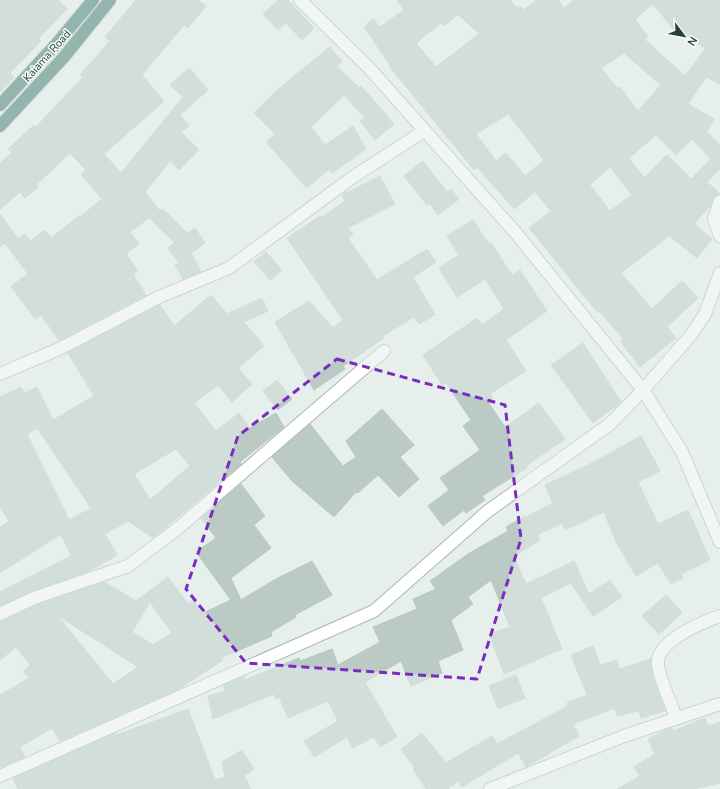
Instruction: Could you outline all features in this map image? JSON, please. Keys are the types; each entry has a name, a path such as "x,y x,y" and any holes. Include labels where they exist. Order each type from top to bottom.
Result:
{"highway":[{"name":"Kaiama Road","path":"0,104 58,42 93,0"},
{"name":"Kaiama Road","path":"0,126 64,57 110,0"}],"street":[{"path":"300,0 369,68 515,232 643,390 682,452 720,542"},
{"path":"0,374 61,348 159,297 229,268 353,177 424,131"},
{"path":"720,201 714,219 720,236"},
{"path":"0,776 374,611 488,511 610,424 643,390 698,324 705,314 720,273"},
{"path":"0,614 34,598 128,566 177,529 384,350"},
{"path":"676,718 657,664 661,652 669,641 719,619"},
{"path":"490,789 624,736 720,704"}],"highlighted area":[{"path":"337,359 505,405 521,539 477,679 246,663 186,589 238,436"}],"building":[{"path":"0,0 58,0 67,9 38,39 41,41 10,73 14,77 0,92"},
{"path":"136,0 198,0 206,6 188,28 184,25 142,75 164,101 104,154 121,173 183,97 170,85 189,68 208,90 180,115 189,126 181,132 199,150 179,170 170,161 145,192 160,211 163,209 187,233 195,228 205,243 191,253 201,271 183,279 175,265 179,263 168,248 175,243 149,218 130,232 139,244 126,254 138,271 133,274 146,295 59,340 41,315 35,319 11,286 28,274 5,243 0,246 0,214 18,239 25,234 30,241 45,230 51,238 102,199 81,175 86,170 70,153 36,185 38,187 25,198 20,192 0,209 0,163 12,153 8,149 34,125 36,127 83,77 80,75 110,41 105,37"},
{"path":"279,0 288,0 314,28 302,40 286,23 278,30 263,14"},
{"path":"397,0 510,0 518,8 520,6 524,10 537,0 558,0 564,8 574,0 720,0 720,84 706,77 688,104 714,119 707,132 720,145 720,169 707,182 720,194 715,196 711,205 694,224 712,239 697,258 669,236 621,273 652,309 682,281 698,298 667,327 676,338 640,367 620,341 623,338 599,311 598,313 529,228 551,211 535,192 514,209 477,167 474,170 389,66 390,65 364,27 373,19 380,27 404,10","holes":["653,4 674,30 706,48 685,76 644,39 648,37 635,19","458,14 479,34 436,67 416,43 441,23 444,26","624,53 661,85 638,111 620,87 618,89 601,68","508,114 544,160 525,176 506,153 496,161 476,134","656,135 676,155 692,139 711,159 691,179 667,155 644,178 629,158","610,167 632,195 610,211 590,185"]},
{"path":"330,47 342,62 337,66 359,88 361,86 394,124 375,140 360,121 365,118 344,95 311,127 325,145 353,126 366,149 332,173 329,169 307,188 266,142 275,134 254,113 277,90"},
{"path":"423,161 447,192 451,189 459,199 438,215 429,203 427,205 404,176"},
{"path":"380,176 395,204 348,228 353,234 348,238 377,280 427,249 436,262 413,277 435,315 419,324 414,317 383,336 384,338 343,366 345,369 314,390 275,322 309,301 333,328 343,320 287,238 320,216 321,218 345,201 342,195"},
{"path":"473,220 489,244 491,243 512,275 520,270 547,311 506,340 526,371 490,394 493,399 488,402 505,427 539,403 565,439 526,466 527,468 482,496 485,500 466,513 464,510 443,526 428,506 449,490 440,478 480,450 463,426 471,420 446,383 442,385 423,355 477,318 482,325 504,309 485,279 457,297 439,268 459,255 447,236"},
{"path":"266,252 282,270 270,280 254,262"},
{"path":"211,295 227,314 262,298 268,311 244,322 264,346 238,368 252,384 232,402 218,385 194,403 216,431 239,413 250,428 276,413 284,427 240,462 241,464 153,538 128,521 105,534 117,555 88,572 32,591 0,606 0,592 71,556 61,534 0,573 0,527 9,521 0,507 0,397 21,387 24,393 37,387 53,420 94,396 68,353 160,305 174,326","holes":["37,428 91,508 69,520 27,434","176,449 190,466 150,500 134,474"]},
{"path":"583,343 621,402 593,423 551,365"},
{"path":"277,380 292,399 278,410 263,391"},
{"path":"382,409 414,445 400,457 419,479 399,497 378,475 358,493 356,492 334,517 292,481 272,457 310,424 343,466 356,457 346,441"},
{"path":"641,436 660,471 638,482 658,524 688,510 710,560 681,574 683,578 671,584 658,563 636,576 616,542 604,512 565,530 562,523 537,535 540,540 514,556 526,584 574,561 589,594 610,580 622,597 593,616 571,583 541,598 562,649 504,674 489,634 510,627 491,580 468,597 473,604 451,620 463,650 438,661 442,673 411,686 401,661 365,682 397,737 380,747 374,737 352,748 347,737 314,757 304,741 338,721 328,701 288,718 279,697 276,699 274,694 213,719 208,696 225,691 223,686 244,677 245,680 299,658 300,661 332,649 338,665 380,642 373,627 417,609 413,599 436,589 430,581 468,554 508,531 506,527 553,503 545,485 592,463"},
{"path":"241,484 265,516 254,525 271,548 231,578 241,600 274,580 312,561 332,595 295,615 296,617 271,632 272,636 221,658 223,660 177,690 60,741 52,728 20,747 25,757 0,767 0,695 29,678 23,672 30,665 16,647 0,660 0,621 37,605 104,582 136,601 168,577 188,604 193,600 203,613 231,600 196,552 216,538 201,518","holes":["150,602 172,633 153,645 132,632","57,615 138,667 113,684"]},
{"path":"666,595 682,613 659,634 642,616"},
{"path":"593,646 600,665 617,660 619,669 651,659 654,680 665,711 641,718 639,711 617,716 615,708 573,724 579,736 526,767 518,753 462,787 459,781 448,789 426,789 413,769 415,768 401,749 422,733 446,763 492,736 497,744 568,706 567,703 587,695 571,655"},
{"path":"516,675 525,698 498,709 489,686"},
{"path":"188,709 215,780 225,777 222,762 242,750 254,769 244,776 251,789 18,789 13,778 115,733 116,735"},
{"path":"705,718 708,726 720,722 720,783 694,789 617,789 640,776 634,767 655,754 648,739 668,729 672,728 673,731"}]}
